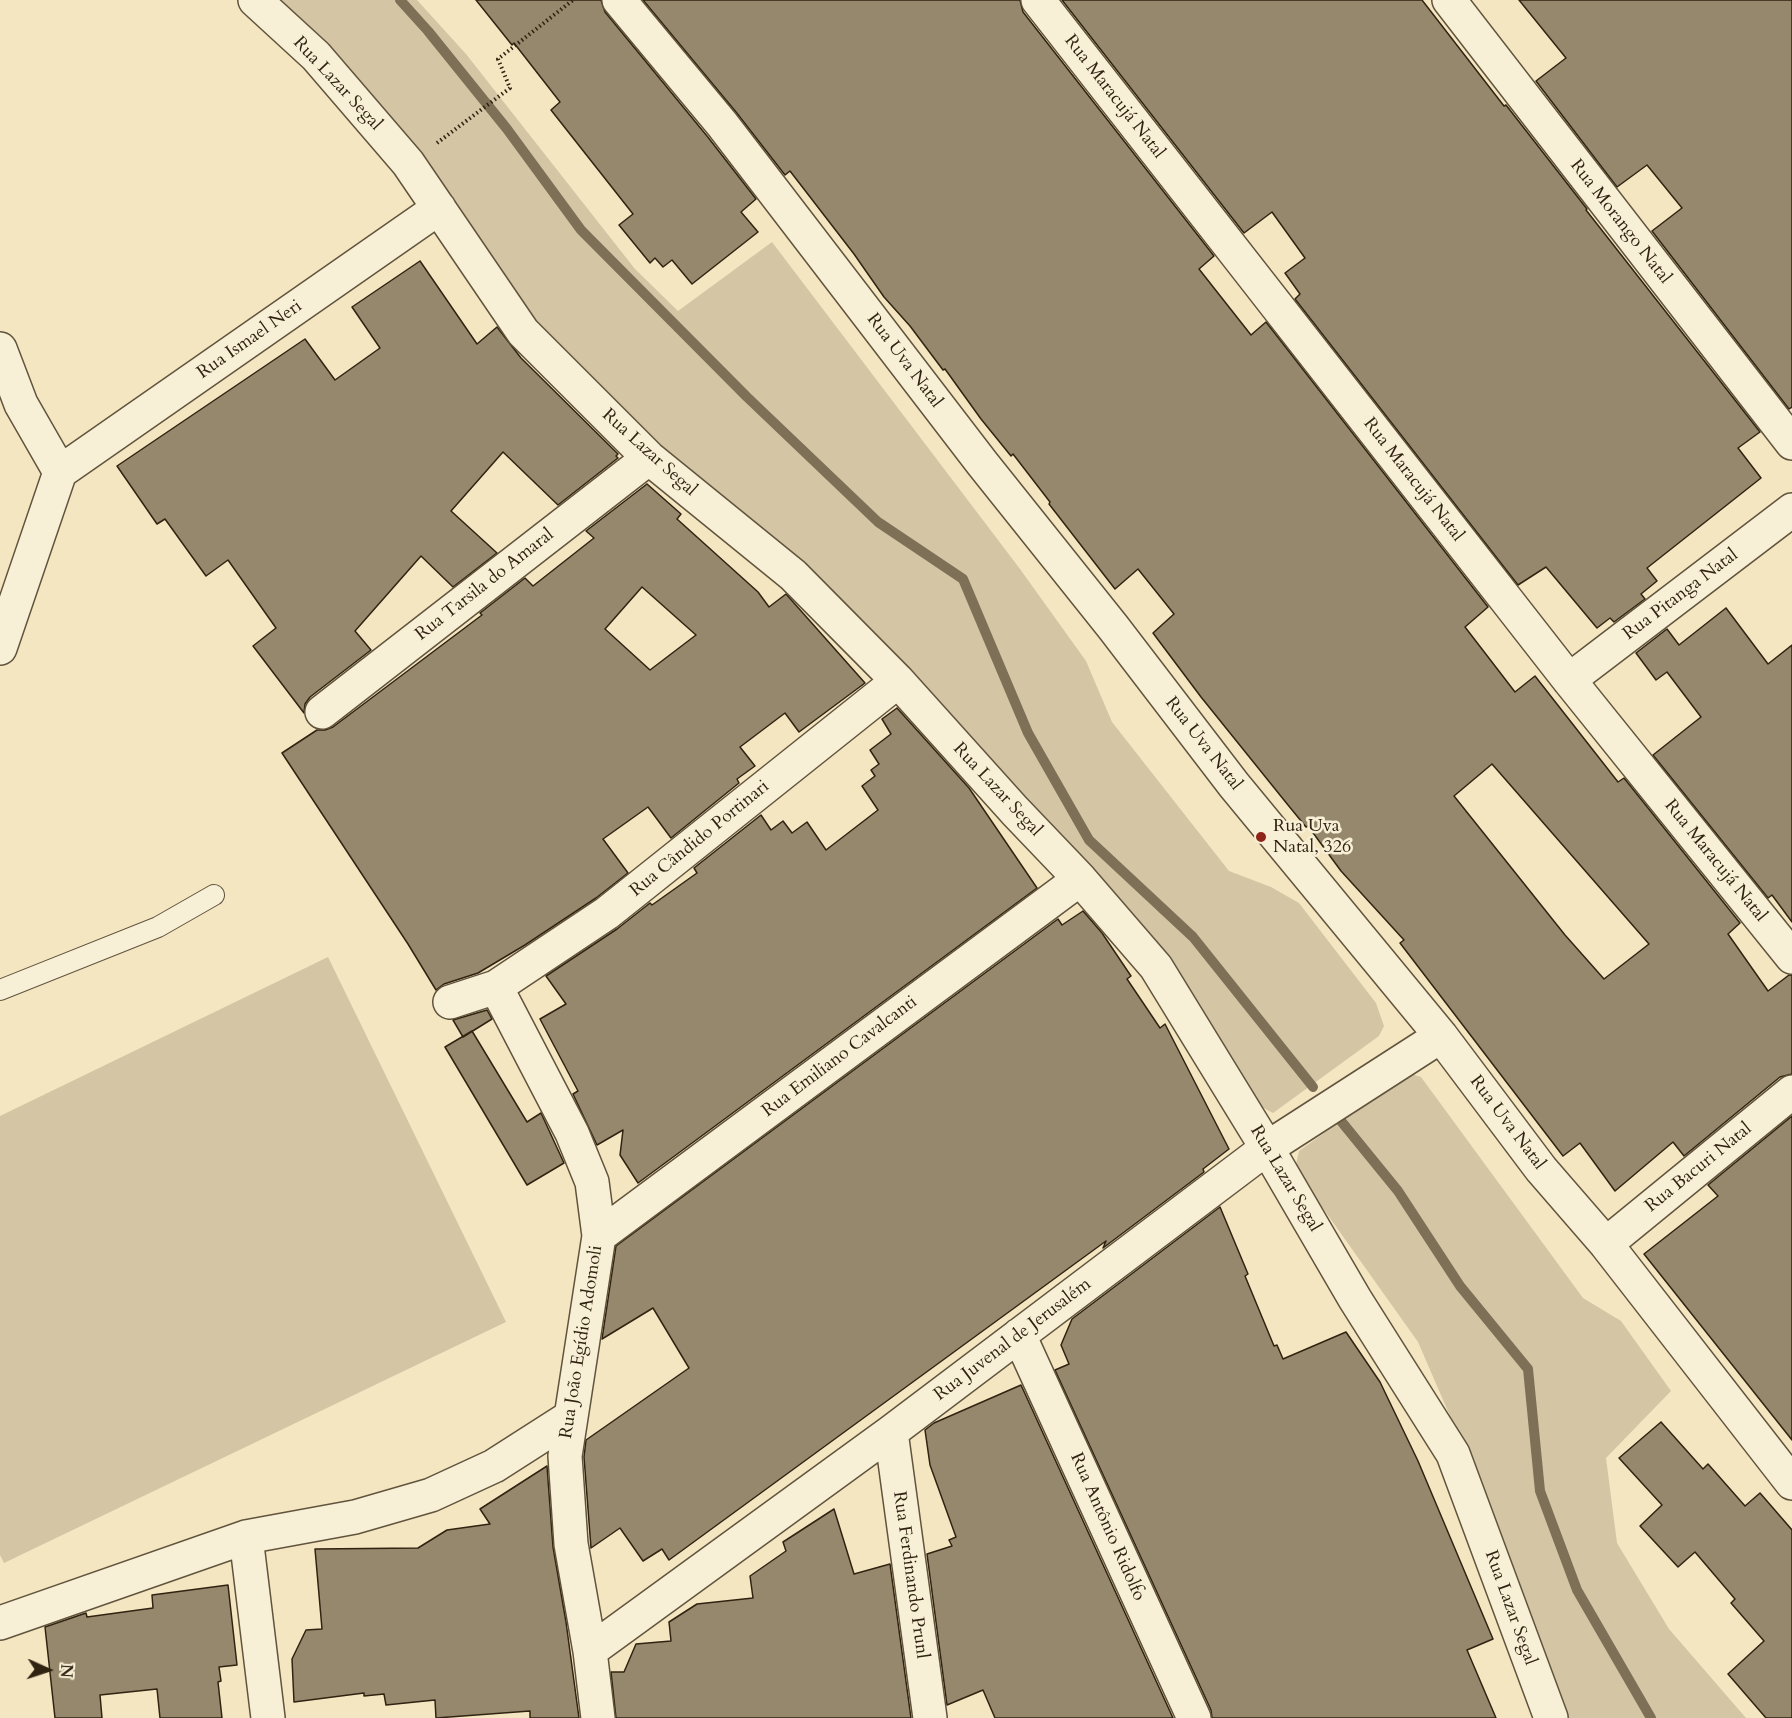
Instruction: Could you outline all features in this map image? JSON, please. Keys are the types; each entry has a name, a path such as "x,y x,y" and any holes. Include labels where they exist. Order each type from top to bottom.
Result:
{"street":[{"name":"Rua Lazar Segal","path":"255,0 316,56 408,163 523,332 649,458 793,575 898,681 1015,811 1080,879 1156,967 1280,1141 1355,1299 1453,1454 1551,1718"},
{"name":"Rua Uva Natal","path":"619,0 722,124 975,454 1113,627 1234,785 1541,1169 1606,1244 1792,1483"},
{"name":"Rua Maracujá Natal","path":"1038,0 1569,680 1792,957"},
{"name":"Rua Morango Natal","path":"1449,0 1792,443"},
{"name":"Rua Ismael Neri","path":"60,472 439,208"},
{"path":"0,648 60,472 3,372"},
{"name":"Rua Tarsila do Amaral","path":"322,712 649,458"},
{"name":"Rua Pitanga Natal","path":"1569,680 1792,510"},
{"name":"Rua Cândido Portinari","path":"450,1002 495,987 607,913 898,681"},
{"name":"Rua Emiliano Cavalcanti","path":"599,1236 1080,879"},
{"name":"Rua João Egídio Adomoli","path":"495,987 572,1133 592,1182 599,1236 569,1418 565,1456 571,1544 590,1651 598,1718"},
{"name":"Rua Juvenal de Jerusalém","path":"590,1651 891,1432 1280,1141 1436,1039"},
{"name":"Rua Bacuri Natal","path":"1606,1244 1792,1092"},
{"name":"Rua Antônio Ridolfo","path":"1019,1335 1194,1718"},
{"path":"0,1623 246,1537 355,1517 431,1495 494,1466 569,1418"},
{"name":"Rua Ferdinando Prunl","path":"891,1432 930,1718"},
{"path":"246,1537 268,1718"}],"lane":[{"path":"0,990 158,927 214,895"}],"path":[{"path":"469,120 510,88 498,59 573,0"}],"shaded area":[{"path":"274,0 417,0 466,54 635,269 678,311 772,242 1020,569 1086,661 1112,722 1229,871 1271,887 1299,903 1376,1003 1384,1026 1379,1036 1273,1113 1260,1106 1105,893 593,397"},
{"path":"328,957 506,1322 4,1563 0,1555 0,1116"},
{"path":"1408,1073 1421,1077 1583,1298 1621,1321 1671,1391 1606,1458 1617,1543 1669,1629 1746,1718 1565,1718 1456,1430 1418,1342 1295,1169 1299,1151"}],"building":[{"path":"476,0 601,0 605,12 756,199 741,212 758,232 692,284 672,260 663,267 655,258 650,263 619,225 633,214 551,110 560,102 514,43 512,45"},
{"path":"643,0 1020,0 1023,12 1214,256 1199,269 1251,335 1266,322 1488,607 1465,627 1515,692 1535,676 1618,782 1624,778 1740,923 1728,934 1768,991 1792,975 1792,1074 1780,1077 1684,1156 1673,1142 1615,1191 1580,1143 1563,1156 1400,943 1404,940 1341,871 1308,826 1306,827 1201,697 1153,633 1174,614 1138,569 1115,589 1013,454 1011,456 945,369 943,370 910,326 884,297 790,171 785,175","holes":["1492,764 1649,944 1604,979 1565,935 1454,796"]},
{"path":"1062,0 1422,0 1760,432 1738,448 1761,478 1647,568 1657,581 1641,594 1645,599 1614,622 1610,618 1597,628 1546,567 1518,585 1295,299 1300,294 1285,273 1305,258 1272,212 1244,233"},
{"path":"1519,0 1792,0 1792,407 1789,409 1652,231 1682,208 1647,165 1617,187 1536,81 1566,58"},
{"path":"420,261 477,344 497,327 521,358 618,454 616,456 618,458 558,505 503,452 451,511 497,553 453,587 421,556 355,631 371,650 310,697 305,704 304,713 253,646 276,628 228,560 206,576 165,519 157,524 117,466 305,339 335,380 380,348 352,307"},
{"path":"647,484 681,514 677,519 758,592 769,607 786,594 865,683 799,732 785,713 740,747 755,766 737,779 739,783 671,838 648,807 603,839 628,873 596,898 525,945 478,973 444,984 436,990 282,753 317,730 333,727 482,615 480,613 525,578 533,586 594,538 586,531","holes":["642,587 696,635 650,670 605,629"]},
{"path":"1726,608 1768,664 1792,645 1792,922 1772,895 1768,898 1653,755 1701,717 1667,672 1656,680 1636,653 1667,629 1679,645"},
{"path":"897,708 969,788 1037,888 638,1183 620,1155 623,1130 597,1145 573,1094 578,1091 540,1019 566,1004 546,976 697,873 694,868 761,815 771,830 783,821 792,833 807,822 826,850 878,810 862,786 875,776 871,770 879,764 870,750 891,734 882,719"},
{"path":"1083,911 1102,933 1131,976 1127,979 1160,1028 1165,1024 1229,1149 1203,1169 1204,1172 1103,1248 1106,1241 669,1560 662,1549 643,1561 620,1528 591,1548 584,1457 586,1440 689,1368 653,1308 602,1339 616,1246 1058,919 1062,925"},
{"path":"487,1010 492,1019 463,1037 453,1020"},
{"path":"472,1031 527,1122 541,1113 564,1163 527,1185 445,1047"},
{"path":"1792,1116 1792,1440 1644,1254 1718,1196 1708,1185"},
{"path":"1220,1207 1248,1274 1245,1276 1274,1346 1277,1345 1283,1359 1346,1332 1380,1382 1418,1461 1493,1639 1467,1650 1496,1718 1212,1718 1211,1710 1055,1370 1069,1364 1061,1345 1072,1319"},
{"path":"1021,1385 1173,1718 995,1718 983,1690 947,1705 927,1554 952,1546 949,1540 956,1537 930,1465 925,1430 934,1423"},
{"path":"1661,1422 1703,1469 1708,1464 1745,1506 1760,1493 1792,1530 1792,1718 1766,1718 1728,1674 1764,1641 1731,1603 1735,1599 1695,1552 1678,1567 1640,1526 1662,1505 1619,1458"},
{"path":"547,1466 553,1547 579,1718 530,1718 530,1711 436,1718 435,1700 386,1705 384,1694 364,1696 364,1693 294,1702 292,1659 306,1630 322,1629 315,1549 418,1548 447,1530 490,1524 480,1509"},
{"path":"834,1509 854,1574 890,1564 911,1718 616,1718 611,1672 624,1672 636,1644 671,1641 669,1622 697,1604 753,1598 750,1576 786,1551 783,1542"},
{"path":"228,1585 237,1665 219,1667 221,1681 218,1682 222,1718 160,1718 157,1689 100,1695 102,1718 55,1718 45,1627 86,1613 87,1617 153,1608 152,1595"}],"waterway":[{"path":"400,0 507,129 581,230 747,397 878,522 963,579 1028,733 1089,840 1193,937 1313,1087"},
{"path":"1332,1110 1398,1191 1460,1286 1528,1369 1540,1491 1577,1590 1651,1718"}],"place":[{"name":"Rua Uva Natal, 326","path":"1261,837"}]}
